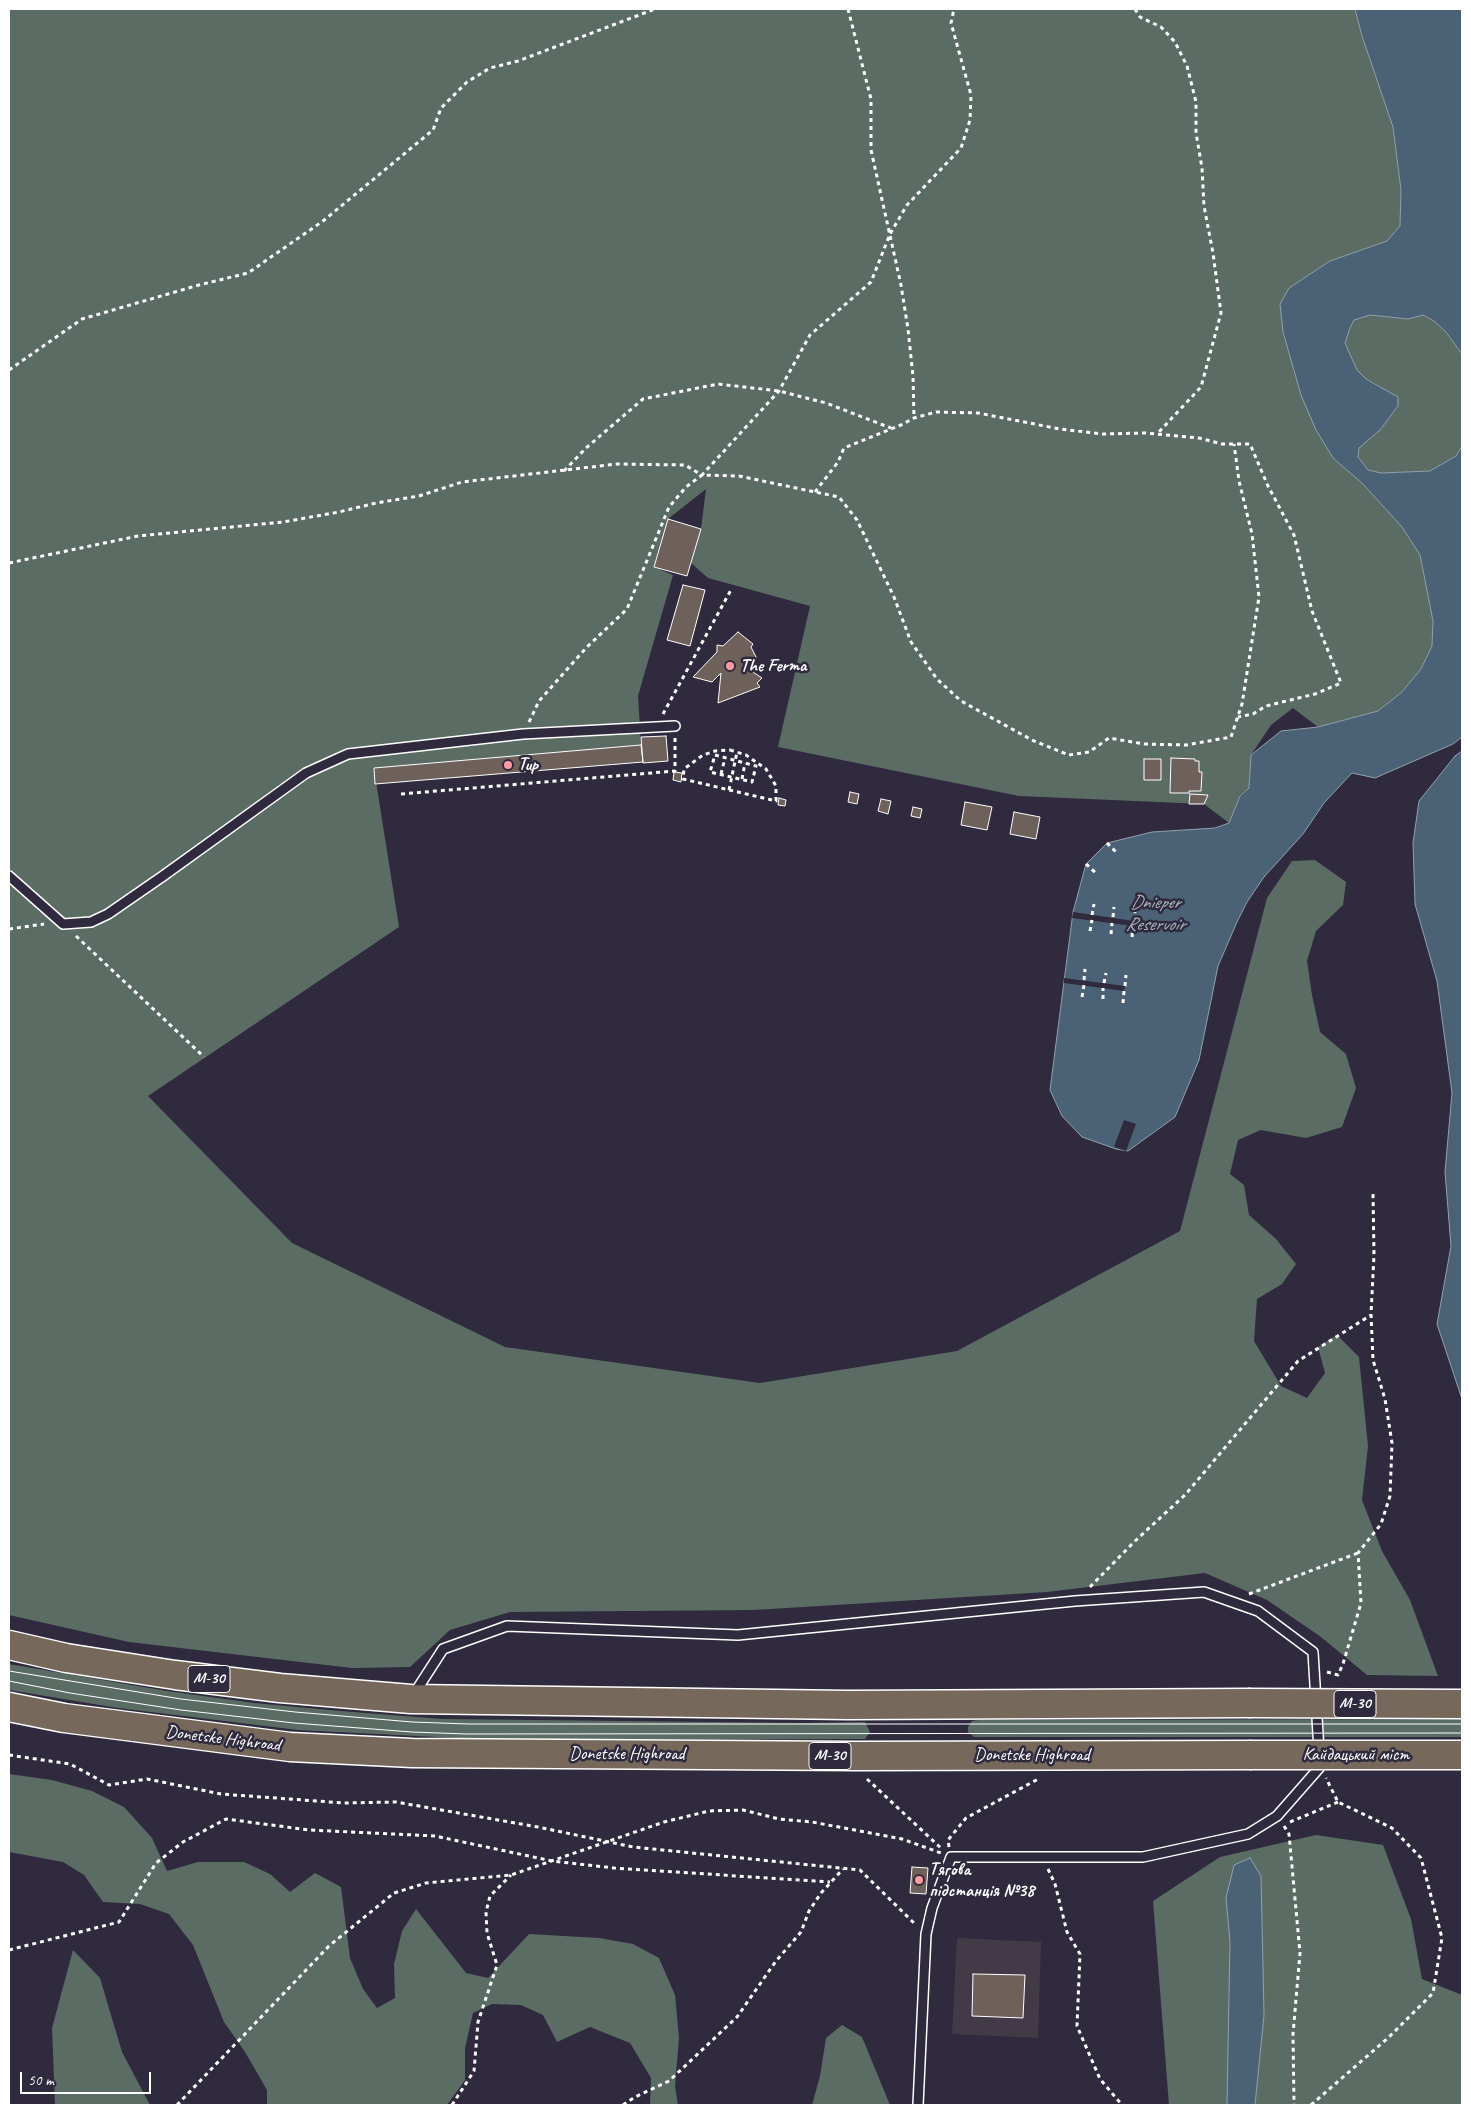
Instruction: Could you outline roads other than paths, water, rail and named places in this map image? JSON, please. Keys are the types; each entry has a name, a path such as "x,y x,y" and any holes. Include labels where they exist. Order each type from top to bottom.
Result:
{"highway":[{"name":"М-30","path":"9,1646 66,1658 175,1675 280,1688 412,1699 848,1705 1462,1704"},
{"name":"Donetske Highroad","path":"9,1708 64,1718 290,1748 412,1753 846,1756 1249,1755"},
{"name":"Кайдацький міст","path":"1249,1755 1462,1755"}],"lane":[{"path":"9,876 63,924 91,922 108,914 306,773 348,754 523,734 674,726"},
{"path":"412,1699 443,1649 507,1626 738,1635 1075,1601 1204,1592 1258,1611 1313,1652 1320,1767 1277,1816 1248,1834 1144,1857 951,1857 932,1908 926,1934 918,2105"}],"water":[{"name":"Dnieper Reservoir","path":"1355,9 1462,9 1462,354 1446,332 1434,321 1423,315 1408,319 1370,315 1354,320 1345,343 1357,370 1366,379 1398,397 1398,406 1380,430 1359,448 1358,457 1368,470 1381,473 1430,471 1456,456 1462,446 1462,737 1453,744 1375,778 1352,773 1324,803 1303,834 1264,877 1247,902 1237,922 1218,966 1199,1060 1175,1117 1128,1151 1116,1149 1082,1137 1062,1116 1050,1090 1073,912 1086,864 1107,843 1152,832 1215,828 1229,823 1240,796 1249,788 1251,755 1281,731 1318,727 1378,711 1402,692 1421,669 1432,646 1433,621 1420,555 1402,527 1363,484 1333,458 1316,430 1301,395 1283,332 1280,304 1289,288 1330,261 1387,241 1400,226 1401,190 1393,127 1362,36"},
{"path":"1462,751 1462,1399 1437,1324 1451,1246 1445,1172 1452,1093 1437,981 1415,904 1413,843 1419,801 1455,756"},
{"path":"1250,1858 1261,1876 1264,2015 1255,2105 1227,2105 1230,1941 1226,1898 1234,1865"}],"tram line":[{"path":"9,1671 181,1699 295,1712 412,1722 469,1724 1462,1724"},
{"path":"9,1681 70,1693 181,1710 294,1723 466,1734 1462,1733"}],"place":[{"name":"The Ferma","path":"730,666"},
{"name":"Тир","path":"508,765"},
{"name":"Тягова пiдстанцiя №38","path":"919,1880"}]}
